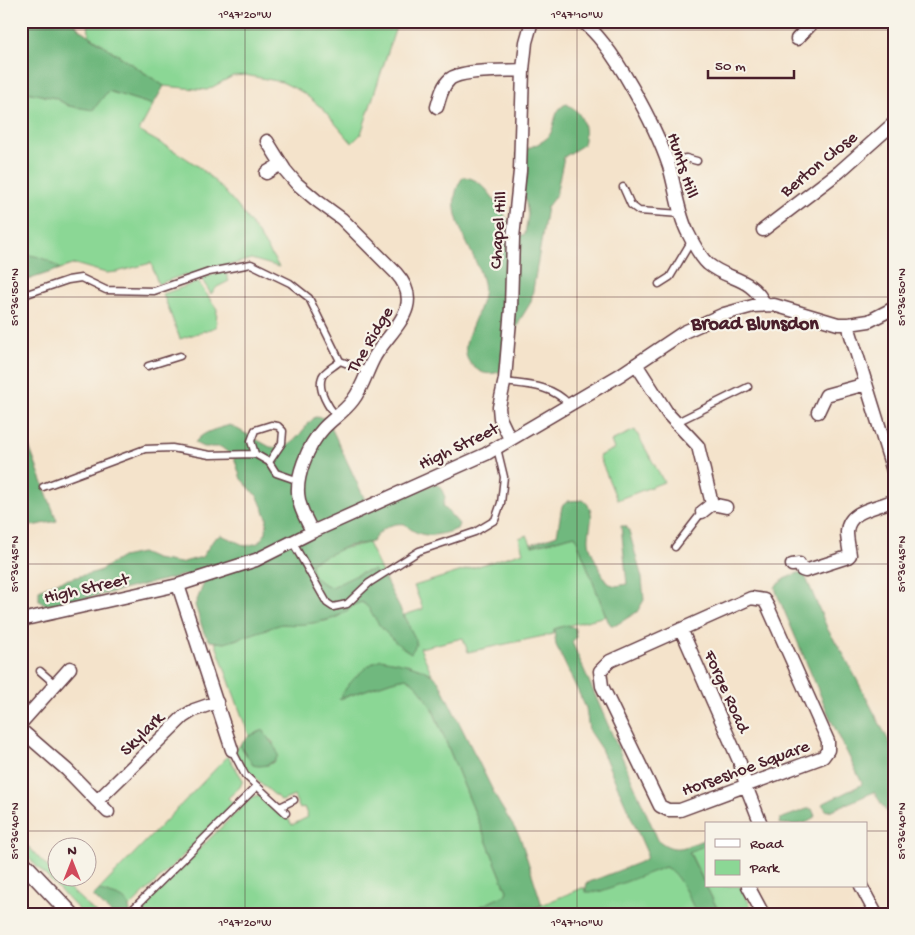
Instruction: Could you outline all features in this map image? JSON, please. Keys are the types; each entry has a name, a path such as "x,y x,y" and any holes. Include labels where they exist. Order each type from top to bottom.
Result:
{"street":[{"name":"Chapel Hill","path":"510,440 499,412 504,382 511,308 513,222 520,163 526,42 532,21"},
{"name":"Hunts Hill","path":"581,21 594,32 619,67 656,134 667,161 681,214 692,240 708,264 751,286 760,295 765,305"},
{"path":"797,38 814,21"},
{"path":"437,107 443,88 452,77 465,74 524,70"},
{"name":"Berton Close","path":"763,230 839,172 894,123"},
{"name":"The Ridge","path":"267,141 281,164 302,189 342,219 396,273 405,286 408,300 405,315 379,350 353,400 323,429 313,443 299,481 299,504 312,532"},
{"path":"266,173 281,164"},
{"name":"High Street","path":"21,620 178,585 236,568 497,448 636,364 684,332 707,320 738,309 765,305 783,307 838,324 849,324 869,321 894,308"},
{"path":"849,324 894,474"},
{"path":"636,364 675,423 698,446 707,508 726,507"},
{"path":"818,412 826,395 866,384"},
{"path":"792,565 799,564 802,570 805,571 848,558 850,555 848,526 856,510 894,500"},
{"path":"178,585 232,750"},
{"name":"Horseshoe Square","path":"751,598 764,600 828,741 828,750 823,757 680,810 668,810 660,806 602,686 600,671 610,661 681,628 751,598"},
{"name":"Forge Road","path":"681,628 740,763 746,786 760,822"},
{"path":"21,723 70,668"},
{"name":"Skylark","path":"97,802 183,717 194,710 217,702"},
{"path":"21,730 67,770 108,812"},
{"path":"21,862 72,914"},
{"path":"749,888 764,914"},
{"path":"862,888 876,914"}],"lane":[{"path":"667,161 686,158 697,161"},
{"path":"623,187 631,206 639,211 681,214"},
{"path":"659,284 670,277 692,240"},
{"path":"21,296 68,280 81,278 106,290 154,291 209,272 251,264 290,283 304,293 309,298 340,362 367,372"},
{"path":"148,366 180,356"},
{"path":"337,417 327,404 321,383 323,374 340,362"},
{"path":"504,382 544,387 561,396 569,404"},
{"path":"675,423 748,387"},
{"path":"255,454 251,441 255,430 271,425 278,426 282,431 282,443 268,462"},
{"path":"43,486 145,449 172,448 210,455 255,454 268,462 276,472 299,481"},
{"path":"293,543 327,603 332,607 347,604 368,583 399,566 419,550 474,532 495,520 501,503 504,477 497,448"},
{"path":"676,547 707,508"},
{"path":"40,671 56,685"},
{"path":"232,750 240,769 286,813"},
{"path":"128,914 257,786"},
{"path":"280,807 294,800"}],"green space":[{"path":"21,21 73,21 79,29 164,86 153,105 108,91 93,110 69,106 55,98 21,91"},
{"path":"88,21 398,21 361,134 352,143 322,108 302,92 282,82 245,75 233,76 207,90 164,86 89,35"},
{"path":"21,91 55,98 69,106 108,91 153,105 139,131 187,158 213,179 244,215 279,267 251,259 187,277 186,274 158,284 151,263 106,273 75,264 21,282"},
{"path":"566,104 572,107 580,116 584,126 583,145 564,157 556,195 547,207 531,302 520,320 500,372 483,373 469,362 466,352 470,330 483,294 483,283 456,217 456,190 463,177 472,179 480,184 495,200 520,236 525,234 528,215 517,153 547,138 552,130 558,111"},
{"path":"21,254 42,258 60,269 21,282"},
{"path":"223,272 226,273 229,281 217,287 211,294 201,278"},
{"path":"198,282 217,309 216,327 180,339 163,294"},
{"path":"315,417 325,418 330,425 365,500 372,507 434,484 440,486 445,497 443,506 459,524 457,529 429,535 417,533 405,524 395,524 378,534 372,542 348,546 312,562 312,571 316,578 332,587 361,573 374,570 387,583 416,640 416,645 411,653 399,645 378,624 362,602 338,616 318,622 282,624 225,643 210,641 204,633 195,605 204,583 199,577 185,575 66,603 46,605 39,600 39,590 54,583 99,571 122,557 141,553 155,559 180,563 202,557 214,539 221,535 246,546 258,543 266,533 267,518 258,497 241,479 234,457 221,447 203,447 195,443 206,433 230,425 270,447 285,446 296,439"},
{"path":"635,430 664,482 617,500 599,456 614,449 611,441"},
{"path":"21,432 27,441 57,521 21,528"},
{"path":"583,500 591,510 590,547 607,583 616,586 627,584 621,526 626,526 629,531 642,578 644,600 637,612 616,625 611,625 608,621 575,535 532,546 531,544 557,535 562,506 568,501"},
{"path":"527,535 532,546 575,535 606,616 554,629 553,634 468,652 463,638 420,648 432,674 407,664 359,674 340,699 406,678 416,684 433,710 507,891 506,895 464,914 133,914 252,797 262,794 287,817 292,825 308,817 304,807 300,809 294,796 282,801 262,784 239,758 235,750 240,745 253,765 268,765 275,761 273,742 266,737 264,730 249,736 215,642 233,641 273,625 325,621 339,616 361,602 369,607 380,626 409,624 404,615 423,609 414,586 523,552 519,538"},
{"path":"368,543 387,583 374,570 332,587 323,584 313,575 312,561 333,551"},
{"path":"798,573 804,573 828,630 844,655 894,751 894,824 874,792 832,810 827,811 822,804 862,783 831,720 777,594 775,587 784,579"},
{"path":"567,625 575,628 576,637 572,642 658,840 664,845 681,848 705,839 705,845 689,852 705,884 705,888 707,888 720,914 697,914 680,881 665,867 599,892 585,892 587,883 646,859 647,853 601,749 589,731 586,708 556,645 554,629"},
{"path":"381,659 419,668 438,680 499,803 520,837 542,905 520,914 464,914 505,895 507,891 433,710 425,696 419,688 406,678 339,699 357,676"},
{"path":"264,730 276,748 278,756 267,765 253,765 240,745 249,736"},
{"path":"228,756 243,780 240,787 228,798 235,805 130,907 120,898 99,890"},
{"path":"807,809 812,809 815,816 808,822 779,822 780,819"},
{"path":"21,839 48,867 48,878 21,850"},
{"path":"705,845 705,884 689,851"},
{"path":"665,867 676,875 688,894 697,914 520,914 582,888 585,888 585,892"},
{"path":"58,888 69,888 97,914 83,914"},
{"path":"707,888 741,888 755,914 720,914"},
{"path":"99,890 124,899 130,914 112,914 93,896"}],"district":[{"name":"Broad Blunsdon","path":"755,322"}]}
